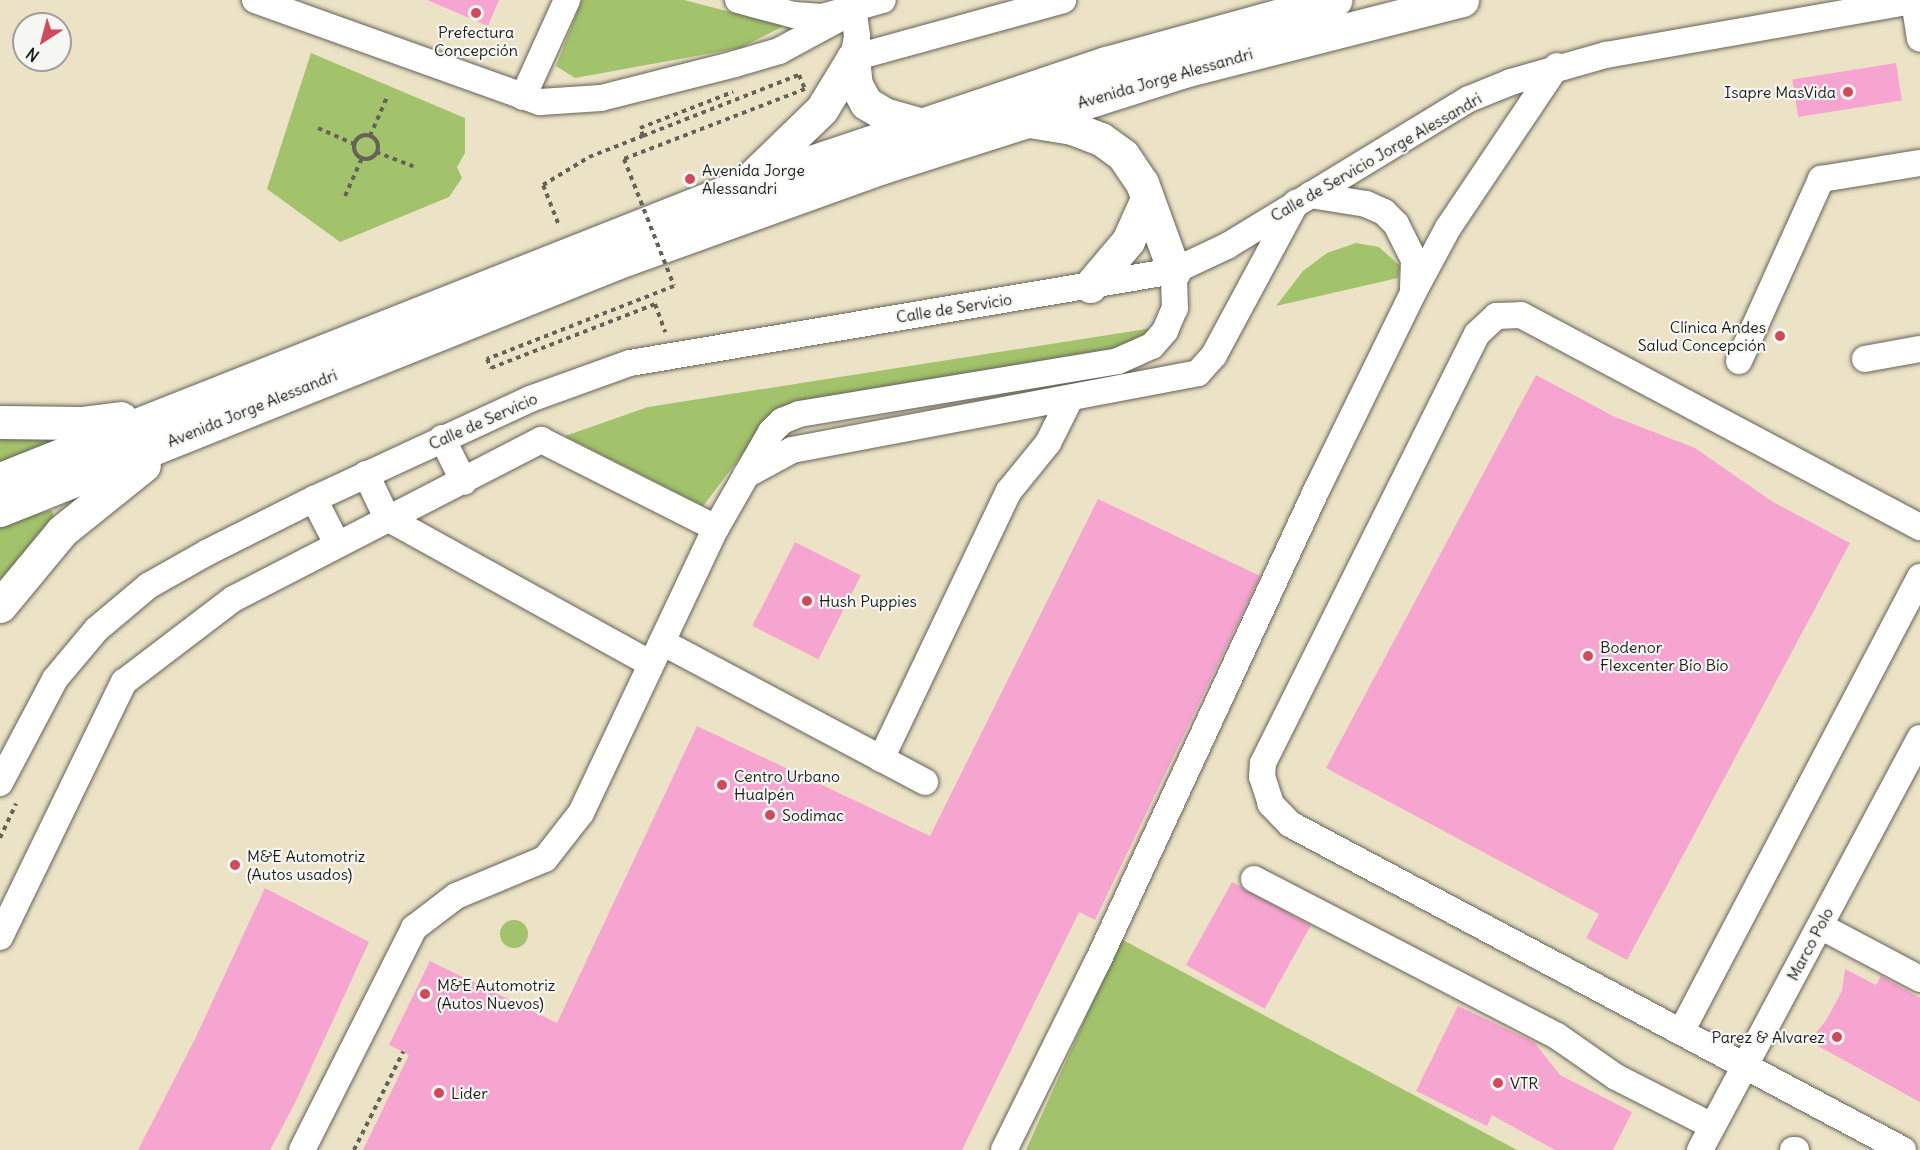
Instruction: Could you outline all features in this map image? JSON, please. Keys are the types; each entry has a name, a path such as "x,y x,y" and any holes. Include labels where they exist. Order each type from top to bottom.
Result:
{"highway":[{"name":"Avenida Jorge Alessandri","path":"0,479 743,184 1106,63 1335,0"},
{"name":"Avenida Jorge Alessandri","path":"0,510 616,263 1018,121 1291,42 1462,0"},
{"path":"853,58 856,86 866,103 884,114 918,124"},
{"path":"743,184 806,128 853,58"},
{"path":"1018,121 1055,123 1101,139 1134,169 1174,271"},
{"path":"1090,286 1128,241 1147,199"},
{"path":"0,422 81,423 173,409"},
{"path":"0,606 36,559 84,510 135,471 209,425"}],"street":[{"path":"255,0 523,98 540,102 601,98 778,51 846,4"},
{"path":"523,98 567,0"},
{"path":"738,0 794,15 822,17 846,4 883,0"},
{"path":"846,4 857,37 853,58 1063,0"},
{"path":"1916,0 1920,39"},
{"name":"Calle de Servicio Jorge Alessandri","path":"1090,286 1174,271 1209,256 1469,99 1557,66 1916,0"},
{"path":"1004,1150 1098,961 1317,489 1413,293 1448,228 1557,66"},
{"path":"1739,361 1821,179 1920,163"},
{"path":"746,475 792,450 1198,373 1220,346 1303,199 1366,204 1384,212 1396,224 1414,260 1413,293"},
{"path":"302,1150 414,928 456,896 545,859 581,813 716,528 771,432 799,414 1118,361 1152,346 1165,331 1175,308 1174,271"},
{"name":"Calle de Servicio","path":"0,783 55,679 74,653 121,607 177,568 442,438 588,376 630,363 1090,286"},
{"path":"1903,1150 1290,824 1279,815 1264,791 1263,764 1477,334 1496,316 1521,315 1920,526"},
{"path":"1864,359 1920,349"},
{"path":"881,759 1009,491 1047,443 1070,399"},
{"path":"442,438 464,482"},
{"path":"0,937 124,682 233,599 387,518 464,482 541,440 716,528"},
{"path":"366,474 387,518 925,782"},
{"path":"314,500 337,544"},
{"path":"1681,1032 1920,577"},
{"name":"Marco Polo","path":"1700,1150 1920,738"},
{"path":"1254,879 1557,1036 1616,1077 1712,1126"},
{"path":"1820,926 1920,979"}],"path":[{"path":"558,223 543,185 589,157 799,75 805,89 624,159 674,286 487,359 491,368 655,304"},
{"path":"643,136 640,128 739,90"},
{"path":"369,136 387,97"},
{"path":"318,128 354,144"},
{"path":"354,144 359,137 369,136"},
{"path":"354,144 357,155 362,158 371,157 376,152 377,144 369,136"},
{"path":"376,152 413,166"},
{"path":"345,196 362,158"},
{"path":"354,1150 402,1052"}],"green space":[{"path":"582,0 684,0 784,26 740,48 575,78 556,66"},
{"path":"311,53 465,118 465,153 457,167 462,178 449,197 340,242 267,189"},
{"path":"1356,243 1379,247 1400,266 1398,278 1276,306 1303,271 1327,253"},
{"path":"1159,327 1142,351 787,422 748,447 703,506 565,436 648,407"},
{"path":"0,431 58,439 0,463"},
{"path":"52,510 54,518 0,580 0,524"},
{"path":"514,920 524,924 528,934 524,944 514,948 504,944 500,934 504,924"},
{"path":"1121,939 1517,1150 1026,1150"}],"building":[{"name":"Prefectura Concepción","path":"427,0 499,0 488,26"},
{"name":"Isapre MasVida","path":"1896,63 1902,101 1798,117 1792,79"},
{"name":"Bodenor Flexcenter Bío Bío","path":"1536,375 1615,417 1695,448 1773,502 1850,543 1627,960 1586,938 1599,914 1326,768"},
{"name":"Sodimac","path":"1098,499 1260,576 1095,920 1079,912 962,1150 363,1150 409,1055 389,1045 430,961 557,1023 697,726 930,836"},
{"name":"Hush Puppies","path":"795,542 861,576 818,659 752,626"},
{"path":"1232,882 1311,926 1265,1009 1186,965"},
{"path":"265,888 369,942 294,1105 270,1150 138,1150 195,1039"},
{"name":"Parez & Alvarez","path":"1845,969 1876,985 1881,976 1920,998 1920,1102 1809,1041 1825,1022 1842,991"},
{"name":"VTR","path":"1458,1006 1534,1042 1560,1075 1632,1112 1613,1150 1555,1150 1492,1115 1487,1126 1416,1091"}],"place":[{"name":"Prefectura Concepción","path":"476,13"},
{"name":"Isapre MasVida","path":"1848,92"},
{"name":"Avenida Jorge Alessandri","path":"690,179"},
{"name":"Clínica Andes Salud Concepción","path":"1780,336"},
{"name":"Hush Puppies","path":"807,601"},
{"name":"Bodenor Flexcenter Bío Bío","path":"1588,656"},
{"name":"Centro Urbano Hualpén","path":"722,785"},
{"name":"Sodimac","path":"770,815"},
{"name":"M&E Automotriz (Autos usados)","path":"235,865"},
{"name":"M&E Automotriz (Autos Nuevos)","path":"425,994"},
{"name":"Parez & Alvarez","path":"1837,1037"},
{"name":"VTR","path":"1498,1083"},
{"name":"Lider","path":"439,1093"}]}
